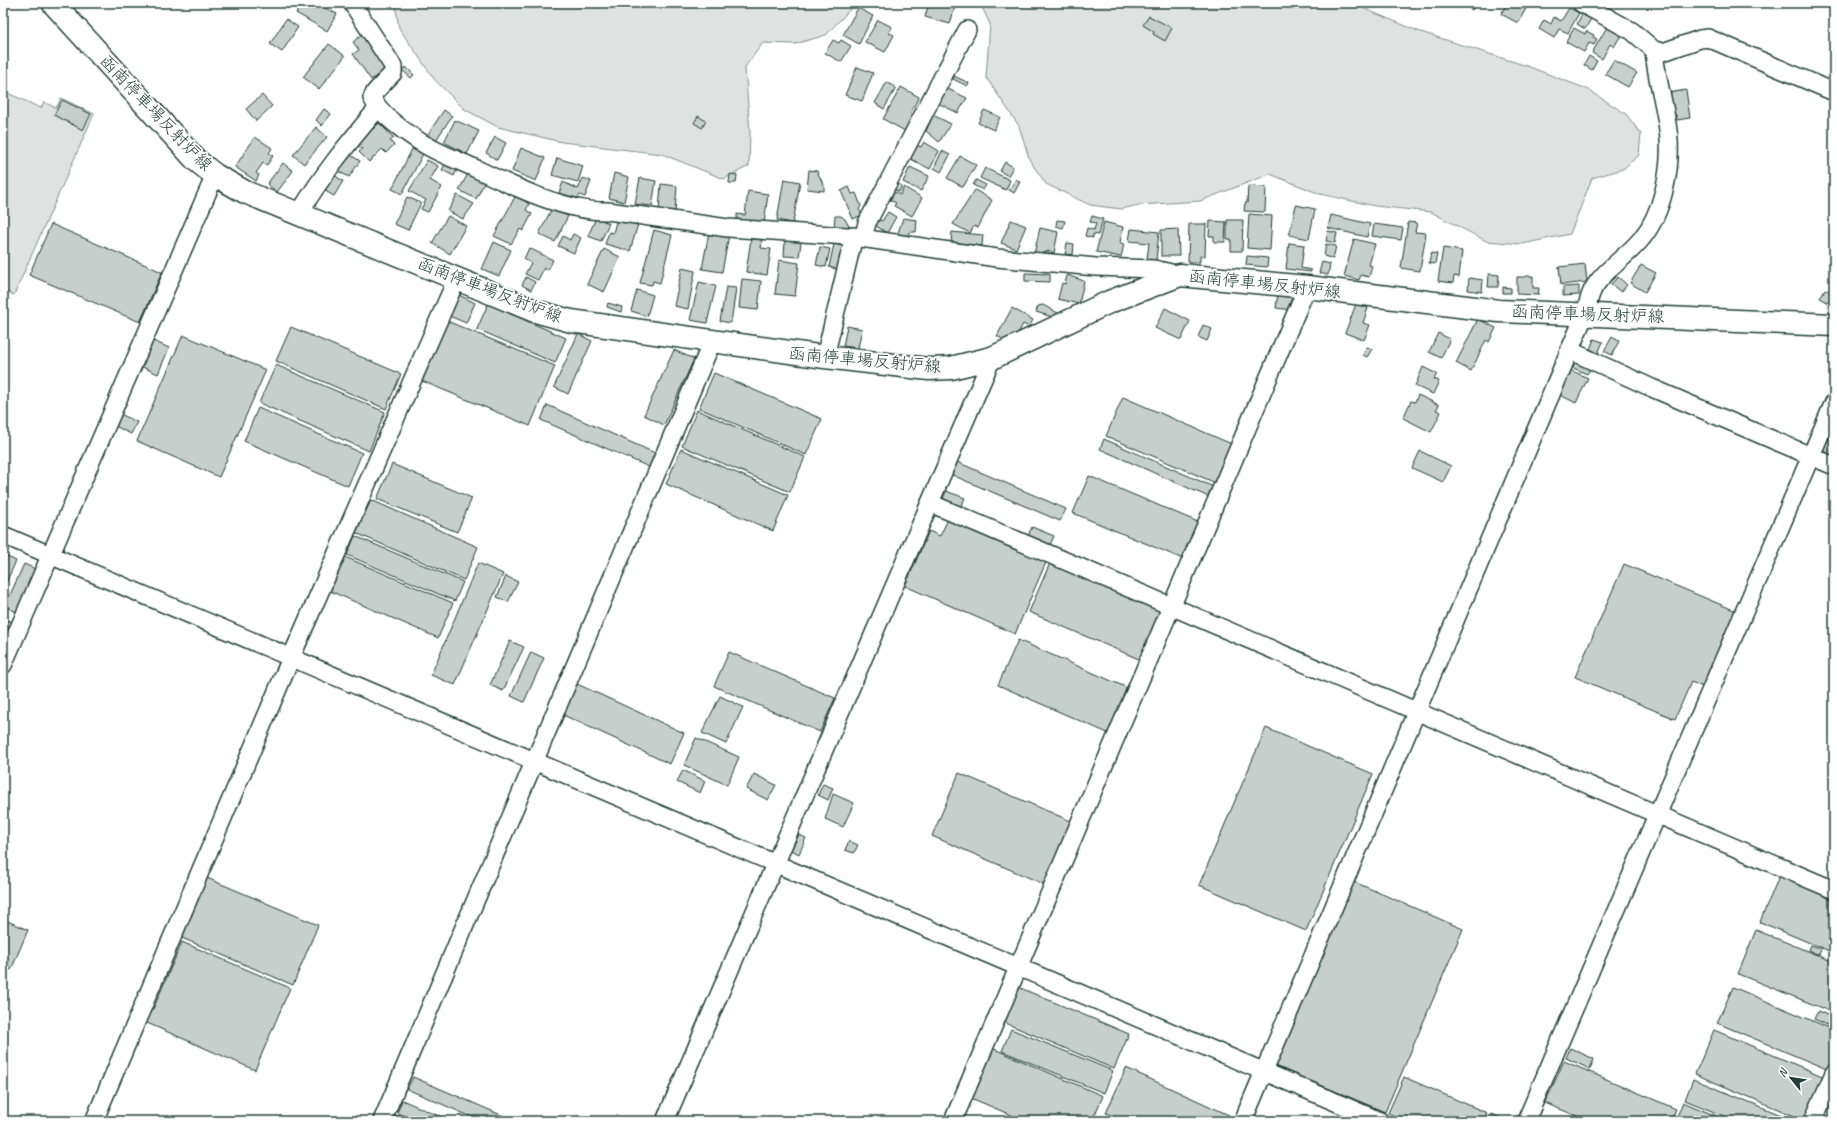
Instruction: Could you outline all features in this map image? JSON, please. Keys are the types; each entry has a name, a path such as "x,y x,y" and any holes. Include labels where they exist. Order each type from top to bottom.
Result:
{"main road":[{"name":"函南停車場反射炉線","path":"53,3 196,160 215,175 245,192 535,311 571,321 825,357 929,369 951,368 992,358 1109,302 1180,275 1307,287 1499,311 1834,325"}],"street":[{"path":"352,3 393,66 393,74 374,92 372,98 378,108 419,142 488,174 570,206 593,211 608,211 728,228 859,237 997,258 1096,267 1154,269 1180,275"},
{"path":"1581,3 1632,31 1654,50 1663,52 1700,39 1708,38 1834,92"},
{"path":"825,357 859,237 967,30"},
{"path":"1244,1121 1569,350 1576,314 1597,282 1625,258 1642,239 1652,225 1662,203 1666,178 1669,140 1655,70 1654,50"},
{"path":"299,214 312,192 351,139 378,108"},
{"path":"3,665 215,175"},
{"path":"94,1121 291,658 457,278"},
{"path":"953,1121 1307,287"},
{"path":"382,1121 712,342"},
{"path":"1569,350 1652,388 1834,466"},
{"path":"665,1121 992,358"},
{"path":"1526,1121 1834,402"},
{"path":"930,503 1834,890"},
{"path":"3,535 1380,1121"},
{"path":"1813,1121 1834,1073"}],"shaded area":[{"path":"395,3 856,3 826,35 795,44 763,43 745,67 750,132 749,166 724,179 662,154 562,142 498,127 464,109 434,79 399,28"},
{"path":"980,3 1360,3 1365,9 1418,31 1527,66 1587,89 1626,114 1641,134 1639,155 1623,169 1592,178 1570,234 1522,244 1486,241 1431,212 1375,206 1320,194 1270,174 1200,201 1139,205 1121,209 1090,205 1046,184 1030,161 1019,126 986,77 990,24"},
{"path":"3,91 41,108 44,102 56,108 61,98 94,114 14,295 3,290"}],"building":[{"path":"302,3 315,3 337,14 327,31 296,13"},
{"path":"929,3 943,3 955,7 950,24 925,17"},
{"path":"1461,3 1476,3 1472,10"},
{"path":"1507,3 1529,3 1518,23 1501,14"},
{"path":"858,8 873,16 859,44 843,35"},
{"path":"1569,8 1579,13 1568,33 1559,29 1554,38 1539,29 1544,20 1551,24 1554,17 1561,21"},
{"path":"1582,14 1591,19 1585,29 1577,24"},
{"path":"1149,16 1172,28 1165,41 1153,34 1154,32 1143,25"},
{"path":"286,19 298,27 282,52 270,44"},
{"path":"878,20 892,27 889,33 894,35 885,52 865,42"},
{"path":"1607,27 1621,35 1614,47 1610,44 1602,59 1592,53"},
{"path":"1574,28 1585,34 1586,31 1594,35 1593,37 1597,39 1594,45 1589,43 1584,52 1566,42"},
{"path":"363,34 387,68 371,80 353,54 359,50 353,42"},
{"path":"833,40 839,43 841,40 851,46 841,62 825,53"},
{"path":"329,44 345,56 319,89 303,77"},
{"path":"1589,56 1597,61 1592,70 1584,65"},
{"path":"1614,60 1637,73 1628,87 1605,74"},
{"path":"406,67 414,75 411,78 402,70"},
{"path":"857,67 873,73 862,101 845,95"},
{"path":"954,76 969,83 967,86 953,79"},
{"path":"887,82 896,88 884,109 875,103"},
{"path":"901,87 919,97 910,114 913,116 905,131 883,119"},
{"path":"946,88 967,98 958,113 938,103"},
{"path":"1686,90 1690,118 1677,120 1676,115 1671,115 1668,93"},
{"path":"262,95 272,106 256,121 246,109"},
{"path":"62,100 91,114 83,130 54,115"},
{"path":"324,109 331,114 322,126 316,120"},
{"path":"444,110 452,116 434,143 426,137"},
{"path":"984,110 1000,117 994,130 978,123"},
{"path":"933,115 951,124 939,142 926,131"},
{"path":"698,116 706,121 702,128 694,123"},
{"path":"455,120 479,131 467,154 444,142"},
{"path":"379,123 394,138 390,141 394,145 386,153 382,149 369,162 359,152 362,149 357,145"},
{"path":"316,127 327,137 304,164 293,155"},
{"path":"255,137 272,148 269,153 273,156 267,165 263,163 256,173 259,175 256,181 235,167"},
{"path":"495,137 506,143 497,160 486,153"},
{"path":"924,142 939,151 930,169 909,158 916,145 921,147"},
{"path":"521,148 545,158 536,181 512,171"},
{"path":"412,149 423,154 402,194 392,189"},
{"path":"942,151 950,155 941,172 934,168"},
{"path":"346,152 360,161 349,177 336,170"},
{"path":"960,156 976,165 963,187 947,178"},
{"path":"557,158 583,166 578,182 552,175"},
{"path":"427,160 438,166 430,180 442,187 428,212 421,209 426,200 409,191"},
{"path":"1005,162 1013,167 1008,176 1000,171"},
{"path":"283,163 293,171 277,192 267,184"},
{"path":"446,163 458,168 454,176 442,170"},
{"path":"910,167 929,176 921,191 903,182"},
{"path":"985,168 1010,180 1006,190 980,178"},
{"path":"809,170 817,171 824,186 824,191 807,189"},
{"path":"469,172 485,181 476,199 459,190"},
{"path":"614,173 629,177 624,202 609,198"},
{"path":"730,174 737,175 736,183 729,183"},
{"path":"334,175 343,181 334,196 322,189"},
{"path":"583,178 591,181 585,197 580,195 577,198 559,193 563,182 578,189"},
{"path":"640,178 656,181 652,206 635,204"},
{"path":"784,179 800,182 793,223 777,220"},
{"path":"1016,179 1020,182 1014,193 1009,190"},
{"path":"976,180 986,185 983,190 973,185"},
{"path":"895,182 902,186 899,192 892,188"},
{"path":"661,184 677,186 675,212 659,211"},
{"path":"1248,186 1266,187 1265,212 1244,211 1245,203 1247,203"},
{"path":"849,187 852,194 856,193 861,206 859,209 862,215 853,219 841,191"},
{"path":"904,187 922,198 912,216 894,206 896,203 890,200 895,192 900,195"},
{"path":"975,190 992,200 978,228 974,226 970,233 953,224"},
{"path":"748,191 768,194 764,224 737,220 737,214 745,215"},
{"path":"517,193 525,197 523,200 529,204 526,210 532,214 523,231 520,229 511,244 494,236"},
{"path":"457,195 474,204 463,219 448,211"},
{"path":"407,197 421,203 408,230 394,224"},
{"path":"1296,205 1315,209 1309,239 1289,235"},
{"path":"553,206 562,211 561,213 568,216 555,242 539,234"},
{"path":"888,212 896,217 887,233 873,224 876,218 882,221"},
{"path":"1249,214 1272,216 1270,250 1247,248"},
{"path":"1331,215 1370,224 1367,237 1328,228"},
{"path":"448,216 466,226 450,254 432,243"},
{"path":"835,216 841,216 845,219 851,230 834,229"},
{"path":"1092,216 1103,219 1098,235 1093,234 1093,238 1085,236 1087,228 1094,230 1096,223 1090,222"},
{"path":"596,218 609,223 601,241 588,236"},
{"path":"617,218 638,224 630,251 605,244 609,232 613,233"},
{"path":"903,218 917,220 916,232 909,232 908,238 897,236"},
{"path":"1011,220 1026,226 1016,249 1001,243"},
{"path":"1057,220 1065,221 1063,228 1056,226"},
{"path":"1227,220 1243,220 1242,251 1231,251 1231,239 1227,239"},
{"path":"1210,221 1226,222 1225,242 1214,242 1214,236 1209,236"},
{"path":"1104,222 1123,227 1120,243 1124,244 1121,257 1096,252"},
{"path":"1408,222 1417,223 1415,232 1426,233 1420,271 1401,268"},
{"path":"51,224 162,272 140,322 29,275"},
{"path":"1189,224 1206,224 1205,256 1200,256 1200,262 1188,262"},
{"path":"1374,224 1403,228 1401,240 1372,236"},
{"path":"1040,228 1058,232 1054,253 1047,251 1044,256 1034,254"},
{"path":"1131,229 1159,232 1156,260 1147,259 1149,243 1129,241"},
{"path":"1178,229 1179,256 1161,256 1161,230"},
{"path":"654,230 672,235 660,283 653,281 652,285 640,283"},
{"path":"1328,231 1337,233 1335,243 1326,241"},
{"path":"709,232 729,235 722,272 702,269"},
{"path":"952,232 983,235 982,246 951,242"},
{"path":"573,234 581,238 574,253 558,246 563,236 570,240"},
{"path":"751,239 762,240 761,248 771,249 767,275 746,272"},
{"path":"1354,239 1375,244 1369,265 1372,266 1369,277 1361,275 1359,280 1344,276"},
{"path":"785,241 801,242 799,257 784,256"},
{"path":"494,242 511,250 499,276 482,269"},
{"path":"1067,243 1074,244 1073,255 1065,254"},
{"path":"1289,243 1304,245 1301,268 1311,270 1311,272 1286,269"},
{"path":"834,244 844,246 840,270 829,267"},
{"path":"1326,244 1336,246 1333,259 1324,256"},
{"path":"820,247 830,249 826,267 816,265"},
{"path":"529,248 553,260 548,270 544,268 538,280 525,274 531,263 524,259"},
{"path":"1443,248 1462,251 1459,277 1454,276 1453,283 1438,281"},
{"path":"604,249 620,257 604,292 587,284"},
{"path":"1431,253 1437,254 1435,264 1429,263"},
{"path":"1247,256 1268,258 1267,267 1246,265"},
{"path":"779,260 799,263 795,296 775,294"},
{"path":"1322,262 1330,264 1328,275 1319,273"},
{"path":"1585,264 1587,282 1561,285 1559,267"},
{"path":"1641,265 1656,273 1645,292 1630,283"},
{"path":"682,268 695,271 688,309 674,306"},
{"path":"1025,273 1050,274 1050,282 1025,281"},
{"path":"1489,274 1499,275 1498,287 1488,287"},
{"path":"1067,275 1084,281 1079,304 1058,299 1062,283 1065,284"},
{"path":"1533,276 1533,288 1539,288 1538,295 1517,294 1517,277"},
{"path":"526,277 535,282 531,290 522,285"},
{"path":"1618,277 1627,285 1621,292 1611,284"},
{"path":"1469,278 1483,280 1482,292 1468,290"},
{"path":"742,279 761,281 758,310 739,308"},
{"path":"699,282 716,286 707,323 690,320"},
{"path":"1579,286 1579,295 1563,296 1563,287"},
{"path":"726,287 736,288 731,323 720,321"},
{"path":"1503,287 1511,288 1511,293 1503,293"},
{"path":"1825,289 1834,293 1829,303 1820,298"},
{"path":"637,290 653,295 647,316 631,311"},
{"path":"1278,293 1298,296 1292,310 1276,308"},
{"path":"457,294 475,303 466,323 447,315"},
{"path":"608,303 622,307 621,312 607,307"},
{"path":"488,304 566,338 555,363 477,329"},
{"path":"1356,304 1368,308 1363,323 1370,325 1364,340 1345,333"},
{"path":"1043,305 1058,313 1056,318 1036,312 1038,306"},
{"path":"1012,308 1033,320 1029,327 1023,324 1015,339 1008,342 997,336"},
{"path":"1165,308 1190,321 1181,340 1155,328"},
{"path":"1478,319 1496,328 1489,342 1486,340 1471,371 1456,363"},
{"path":"447,321 555,366 530,426 422,381"},
{"path":"1203,325 1212,329 1207,341 1198,337"},
{"path":"847,326 862,329 858,348 843,346"},
{"path":"291,327 401,374 386,409 276,361"},
{"path":"1438,333 1450,339 1441,358 1429,352"},
{"path":"578,334 592,341 568,394 554,387"},
{"path":"183,335 266,370 219,477 137,441"},
{"path":"1612,337 1619,341 1612,355 1604,351"},
{"path":"149,339 169,348 158,374 138,365"},
{"path":"1594,339 1603,342 1598,353 1590,349"},
{"path":"1367,347 1372,349 1367,357 1363,355"},
{"path":"674,350 694,359 664,425 644,415"},
{"path":"1572,361 1590,369 1587,374 1569,366"},
{"path":"276,365 385,412 369,451 259,403"},
{"path":"1423,367 1437,374 1434,379 1439,381 1433,394 1415,386"},
{"path":"1570,370 1588,378 1576,403 1558,394"},
{"path":"714,373 822,419 806,455 699,408"},
{"path":"1418,395 1439,405 1436,410 1441,412 1431,432 1403,418 1411,401 1415,402"},
{"path":"1123,397 1234,445 1218,484 1106,436"},
{"path":"547,405 655,453 649,467 541,420"},
{"path":"258,408 362,453 348,486 244,441"},
{"path":"697,410 805,457 790,492 682,446"},
{"path":"118,413 137,422 131,434 113,425"},
{"path":"1834,417 1834,459 1819,453"},
{"path":"1104,439 1216,488 1211,498 1100,449"},
{"path":"681,449 788,495 773,531 666,484"},
{"path":"1420,451 1451,466 1443,482 1412,468"},
{"path":"957,462 1066,509 1060,521 952,475"},
{"path":"392,464 472,498 457,532 377,499"},
{"path":"1089,476 1198,522 1183,559 1073,513"},
{"path":"946,491 965,498 960,509 942,501"},
{"path":"371,500 478,547 464,580 356,533"},
{"path":"949,517 1047,560 1015,634 905,586 929,531 940,536"},
{"path":"1032,527 1054,536 1049,547 1027,538"},
{"path":"355,536 463,582 455,601 347,555"},
{"path":"3,555 16,561 3,589"},
{"path":"345,557 453,603 438,638 330,591"},
{"path":"478,563 503,574 455,685 431,675"},
{"path":"1050,563 1162,611 1141,660 1029,612"},
{"path":"24,564 38,570 18,613 5,606"},
{"path":"1624,564 1736,611 1703,687 1691,682 1675,719 1575,677"},
{"path":"506,576 518,582 508,602 497,597"},
{"path":"3,618 12,622 3,642"},
{"path":"1018,640 1130,689 1110,734 998,685"},
{"path":"510,641 524,647 503,691 490,685"},
{"path":"531,652 544,658 524,702 511,696"},
{"path":"729,652 835,698 820,732 714,686"},
{"path":"577,684 684,733 670,764 563,715"},
{"path":"720,696 743,707 726,744 702,733"},
{"path":"1266,728 1373,774 1306,931 1199,885"},
{"path":"696,738 739,757 727,785 684,765"},
{"path":"683,770 705,781 700,793 677,782"},
{"path":"959,773 1073,822 1046,885 932,836"},
{"path":"754,774 776,785 768,800 746,789"},
{"path":"823,784 833,788 828,800 818,795"},
{"path":"833,794 854,803 843,827 825,819"},
{"path":"799,835 806,838 799,854 791,850"},
{"path":"849,841 858,845 854,853 845,850"},
{"path":"1780,874 1834,897 1834,953 1760,922"},
{"path":"207,878 318,925 293,985 182,938"},
{"path":"1352,881 1463,929 1385,1112 1273,1065"},
{"path":"3,919 28,930 11,970 3,966"},
{"path":"1756,930 1834,962 1834,1013 1738,974"},
{"path":"182,942 290,988 255,1070 147,1023"},
{"path":"1810,945 1821,949 1819,955 1808,950"},
{"path":"1018,987 1129,1034 1114,1069 1003,1022"},
{"path":"1733,987 1834,1030 1834,1060 1829,1070 1717,1023"},
{"path":"1818,1011 1834,1018 1834,1028 1814,1019"},
{"path":"1011,1029 1113,1071 1104,1093 1002,1051"},
{"path":"1714,1030 1827,1078 1806,1121 1695,1074"},
{"path":"992,1048 1103,1096 1092,1121 1025,1121 971,1098"},
{"path":"1570,1048 1594,1059 1590,1069 1566,1058"},
{"path":"1564,1061 1676,1109 1671,1121 1589,1121 1545,1103"},
{"path":"1126,1068 1229,1115 1226,1121 1124,1121 1106,1113"},
{"path":"413,1077 515,1121 481,1121 407,1089"},
{"path":"1404,1077 1487,1113 1483,1121 1405,1121 1388,1113"},
{"path":"1693,1079 1796,1121 1736,1121 1685,1100"},
{"path":"402,1100 451,1121 417,1121 397,1113"},
{"path":"1683,1102 1728,1121 1675,1121"},
{"path":"1491,1114 1508,1121 1488,1121"},
{"path":"396,1115 411,1121 393,1121"}]}
